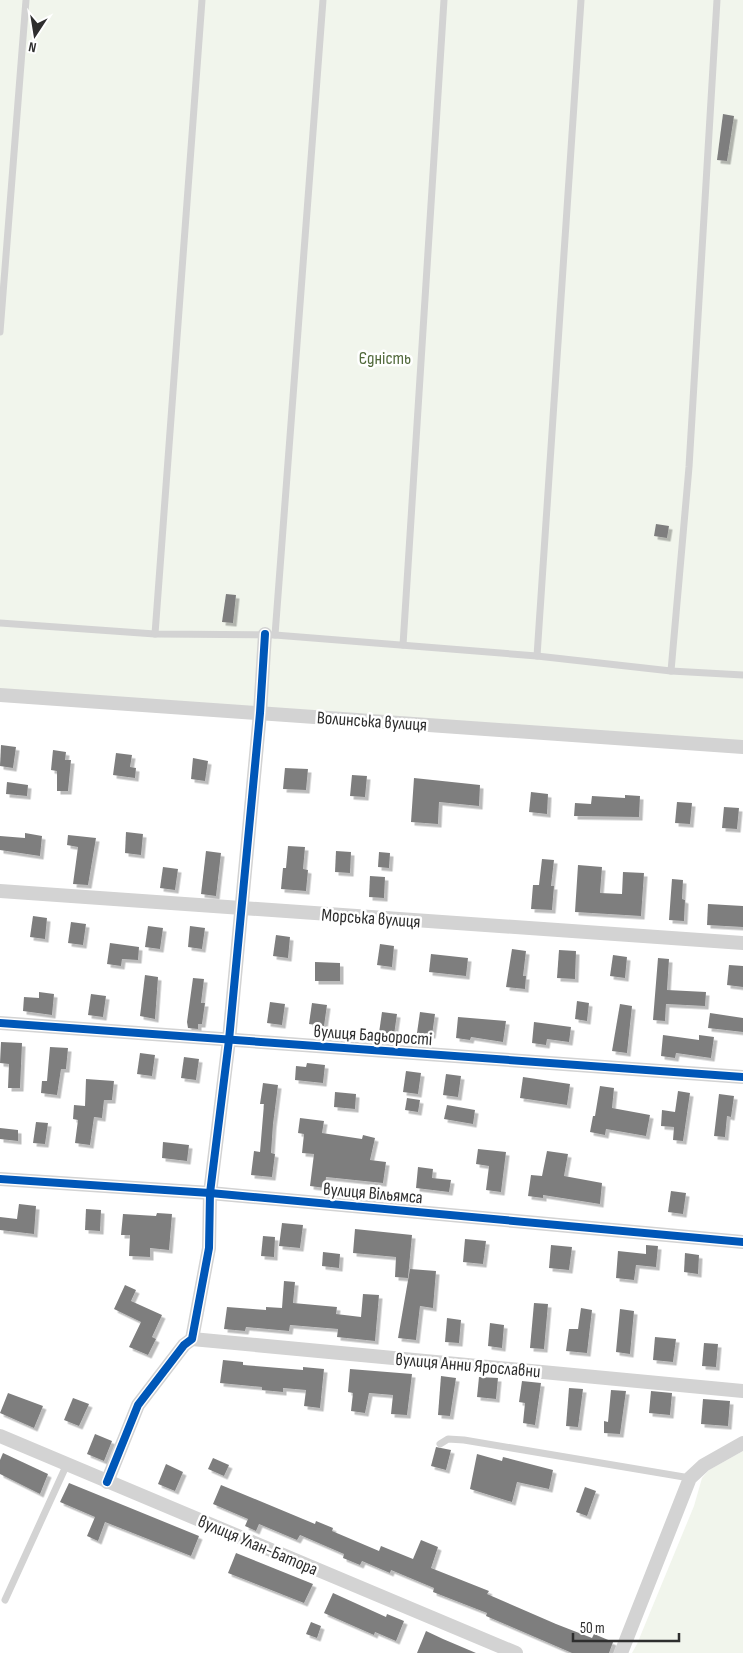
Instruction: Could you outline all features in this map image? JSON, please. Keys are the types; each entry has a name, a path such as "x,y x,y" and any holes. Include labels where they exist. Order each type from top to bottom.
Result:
{"street":[{"path":"107,1482 138,1405 184,1345 192,1339 209,1248 210,1193 229,1040 260,713 270,635"},
{"name":"Волинська вулиця","path":"0,695 743,747"},
{"name":"Морська вулиця","path":"0,892 743,943"},
{"name":"вулиця Бадьорості","path":"0,1023 743,1077"},
{"name":"вулиця Вільямса","path":"0,1179 210,1193 743,1242"},
{"name":"вулиця Анни Ярославни","path":"192,1339 743,1391"},
{"name":"вулиця Улан-Батора","path":"0,1436 516,1653"},
{"path":"621,1653 690,1478 704,1464 743,1444"}],"lane":[{"path":"0,332 26,0"},
{"path":"155,634 202,0"},
{"path":"270,635 323,0"},
{"path":"404,645 444,0"},
{"path":"537,656 581,0"},
{"path":"671,671 689,467 717,0"},
{"path":"0,623 155,634 270,635 537,656 671,671 743,675"},
{"path":"440,1444 448,1439 464,1440 690,1478"},
{"path":"5,1600 67,1464"}],"green space":[{"name":"Єдність","path":"0,0 743,0 743,743 0,691"},
{"path":"743,1451 743,1653 632,1653 694,1506 702,1478 709,1470"}],"building":[{"path":"723,114 734,116 727,161 717,160"},
{"path":"656,524 669,526 667,538 654,536"},
{"path":"226,594 236,595 233,623 222,622"},
{"path":"1,745 16,747 13,768 0,766"},
{"path":"53,750 66,752 65,760 71,760 68,791 57,791 57,771 51,770"},
{"path":"116,753 132,755 130,767 136,768 135,778 113,775"},
{"path":"193,758 208,761 205,781 191,779"},
{"path":"285,768 308,769 306,790 283,789"},
{"path":"352,775 367,776 365,797 350,796"},
{"path":"414,778 480,785 479,806 439,802 438,824 411,822"},
{"path":"7,782 28,785 27,796 6,794"},
{"path":"531,792 548,794 547,814 529,812"},
{"path":"625,795 640,796 639,817 574,816 575,803 591,804 592,796 625,798"},
{"path":"677,802 692,803 690,824 675,823"},
{"path":"724,807 739,808 737,829 722,828"},
{"path":"126,832 143,834 141,855 125,853"},
{"path":"25,833 42,836 40,856 0,850 0,836 25,838"},
{"path":"68,835 96,838 88,885 73,884 78,847 67,845"},
{"path":"288,846 305,847 303,869 308,870 306,891 281,889 283,868 286,868"},
{"path":"206,851 221,853 216,896 201,894"},
{"path":"336,851 351,852 350,873 335,872"},
{"path":"379,852 390,853 389,868 378,867"},
{"path":"542,859 554,860 551,886 554,886 552,910 531,909 533,885 539,885"},
{"path":"578,865 602,867 600,893 622,894 623,872 644,873 641,916 575,912"},
{"path":"163,867 178,869 175,890 160,888"},
{"path":"370,876 385,877 384,898 369,897"},
{"path":"672,879 683,880 682,899 685,900 684,921 669,920"},
{"path":"708,904 743,906 743,927 707,925"},
{"path":"33,916 47,918 45,939 30,937"},
{"path":"71,922 86,924 83,945 68,943"},
{"path":"148,926 163,928 160,949 145,947"},
{"path":"190,926 205,928 202,949 188,947"},
{"path":"276,935 290,937 288,958 273,956"},
{"path":"110,943 139,947 138,960 122,959 121,966 107,964"},
{"path":"380,944 394,946 392,967 377,965"},
{"path":"512,949 526,951 523,976 526,976 525,989 506,987"},
{"path":"559,950 576,951 575,979 557,978"},
{"path":"431,954 468,958 466,976 429,972"},
{"path":"613,955 627,957 625,978 610,976"},
{"path":"658,958 669,959 667,990 706,992 705,1006 666,1004 665,1021 653,1020"},
{"path":"315,962 340,963 340,981 315,981"},
{"path":"729,965 743,966 743,987 727,985"},
{"path":"145,975 158,977 155,1019 140,1016"},
{"path":"193,978 204,979 201,1003 205,1003 202,1024 198,1024 198,1029 188,1028 187,1022"},
{"path":"39,992 54,994 52,1015 23,1011 24,997 39,998"},
{"path":"91,994 106,996 103,1017 88,1015"},
{"path":"577,1001 589,1003 587,1021 575,1019"},
{"path":"270,1002 285,1004 282,1025 267,1023"},
{"path":"312,1003 327,1005 324,1026 309,1024"},
{"path":"620,1004 632,1006 627,1053 612,1051"},
{"path":"382,1012 397,1014 394,1035 379,1033"},
{"path":"420,1012 435,1014 432,1035 417,1033"},
{"path":"710,1013 743,1018 743,1032 708,1028"},
{"path":"458,1017 506,1021 503,1042 471,1037 470,1040 456,1038"},
{"path":"534,1022 571,1027 569,1042 547,1039 546,1045 532,1043"},
{"path":"663,1035 699,1040 699,1035 714,1037 711,1058 676,1053 675,1058 661,1056"},
{"path":"1,1042 22,1043 20,1088 8,1088 9,1064 0,1063"},
{"path":"50,1047 68,1048 66,1069 61,1069 57,1095 41,1093 42,1081 47,1081"},
{"path":"140,1053 155,1055 152,1076 137,1074"},
{"path":"184,1057 199,1059 196,1080 181,1078"},
{"path":"307,1063 325,1065 323,1083 295,1080 296,1066 306,1067"},
{"path":"406,1071 421,1073 418,1094 403,1092"},
{"path":"446,1074 461,1076 458,1097 443,1095"},
{"path":"523,1077 570,1084 567,1105 520,1098"},
{"path":"86,1079 114,1081 112,1100 104,1100 102,1118 94,1117 90,1145 75,1143 78,1120 73,1119 74,1105 85,1106"},
{"path":"263,1083 278,1085 271,1153 275,1154 272,1177 251,1175 254,1151 260,1152 264,1104 260,1104"},
{"path":"600,1086 614,1088 612,1108 650,1115 646,1136 606,1129 605,1135 590,1132"},
{"path":"678,1091 690,1093 683,1141 673,1140 674,1127 661,1126 662,1110 675,1112"},
{"path":"335,1092 356,1094 355,1109 334,1107"},
{"path":"719,1094 734,1096 731,1117 727,1116 725,1137 714,1136"},
{"path":"407,1098 420,1100 418,1112 405,1110"},
{"path":"447,1105 475,1110 473,1124 444,1119"},
{"path":"300,1118 324,1121 322,1133 362,1139 363,1135 375,1138 370,1160 386,1162 383,1183 326,1177 325,1188 310,1186 314,1154 302,1153 304,1134 298,1133"},
{"path":"36,1122 48,1123 45,1144 33,1143"},
{"path":"0,1128 18,1130 18,1141 0,1139"},
{"path":"163,1142 189,1145 187,1161 162,1158"},
{"path":"478,1149 506,1152 501,1192 486,1190 489,1166 476,1164"},
{"path":"547,1151 568,1154 564,1176 602,1183 600,1204 543,1195 543,1198 528,1196 531,1175 542,1176"},
{"path":"418,1167 433,1169 432,1178 451,1180 449,1192 416,1188"},
{"path":"671,1191 686,1193 683,1214 668,1212"},
{"path":"19,1204 36,1206 34,1234 0,1230 0,1217 17,1219"},
{"path":"86,1209 101,1210 100,1231 85,1230"},
{"path":"157,1213 172,1214 169,1250 150,1248 150,1257 129,1256 130,1235 121,1235 123,1214 156,1216"},
{"path":"282,1223 303,1225 300,1248 279,1246"},
{"path":"355,1229 412,1235 408,1278 395,1277 396,1257 353,1253"},
{"path":"263,1236 275,1237 274,1257 261,1256"},
{"path":"465,1239 486,1241 483,1264 463,1262"},
{"path":"551,1245 572,1247 569,1270 549,1268"},
{"path":"646,1245 658,1246 656,1267 636,1265 634,1280 616,1278 618,1251 646,1254"},
{"path":"323,1252 340,1254 339,1268 322,1266"},
{"path":"685,1253 699,1255 698,1274 684,1272"},
{"path":"410,1269 436,1271 433,1308 420,1306 416,1340 398,1338"},
{"path":"284,1281 295,1282 293,1303 337,1307 336,1314 361,1317 363,1294 379,1295 375,1341 337,1337 338,1329 290,1325 289,1331 246,1327 245,1331 224,1329 227,1307 266,1310 266,1307 282,1308"},
{"path":"125,1285 136,1290 131,1301 162,1315 152,1337 156,1339 148,1355 129,1347 141,1322 114,1309"},
{"path":"534,1303 548,1304 544,1349 530,1348"},
{"path":"581,1308 592,1310 587,1353 566,1351 569,1329 578,1329"},
{"path":"620,1309 634,1311 630,1354 616,1352"},
{"path":"447,1318 461,1320 459,1343 445,1342"},
{"path":"490,1323 504,1325 502,1348 488,1346"},
{"path":"655,1337 676,1339 673,1362 653,1360"},
{"path":"704,1343 718,1344 716,1367 702,1366"},
{"path":"223,1360 243,1362 243,1365 303,1370 303,1367 324,1369 320,1408 304,1406 306,1390 283,1388 283,1392 262,1390 262,1387 220,1383"},
{"path":"350,1369 412,1374 407,1415 391,1414 393,1395 369,1393 365,1413 351,1411 353,1393 348,1392"},
{"path":"441,1376 456,1378 450,1416 438,1415"},
{"path":"479,1377 498,1378 496,1399 477,1397"},
{"path":"522,1381 541,1383 535,1425 523,1423 525,1403 519,1402"},
{"path":"569,1388 583,1389 578,1427 566,1426"},
{"path":"611,1390 626,1391 620,1434 604,1433 604,1421 608,1422"},
{"path":"651,1391 672,1393 670,1415 649,1413"},
{"path":"8,1393 43,1406 34,1428 0,1413"},
{"path":"73,1398 89,1404 79,1426 64,1420"},
{"path":"703,1399 730,1401 728,1426 701,1424"},
{"path":"95,1434 112,1441 104,1461 87,1454"},
{"path":"436,1447 451,1450 446,1470 431,1466"},
{"path":"3,1453 48,1474 40,1494 0,1474 0,1460"},
{"path":"477,1454 502,1461 503,1457 553,1470 549,1489 517,1482 512,1502 470,1489"},
{"path":"213,1458 229,1465 224,1476 208,1469"},
{"path":"166,1464 183,1472 175,1491 158,1484"},
{"path":"69,1483 199,1536 191,1556 105,1522 98,1541 87,1536 95,1517 60,1502"},
{"path":"221,1485 315,1524 316,1521 333,1528 332,1531 379,1551 381,1546 413,1559 421,1540 438,1547 431,1568 489,1591 487,1594 556,1624 592,1638 594,1634 613,1642 609,1653 572,1653 486,1616 487,1613 433,1592 434,1588 391,1570 390,1573 362,1561 360,1565 343,1558 344,1554 300,1535 297,1540 259,1524 256,1531 245,1526 248,1519 213,1504"},
{"path":"585,1487 596,1491 587,1516 576,1512"},
{"path":"236,1553 313,1584 304,1603 228,1573"},
{"path":"333,1593 386,1617 387,1614 404,1621 396,1641 375,1632 374,1635 324,1613"},
{"path":"311,1622 321,1626 317,1638 306,1634"},
{"path":"426,1631 443,1639 476,1653 417,1653"}],"cycle path":[{"path":"107,1482 138,1405 184,1345 192,1339 209,1248 210,1193 229,1040 260,713 265,634"},
{"path":"0,1023 743,1077"},
{"path":"0,1179 210,1193 743,1242"}]}
